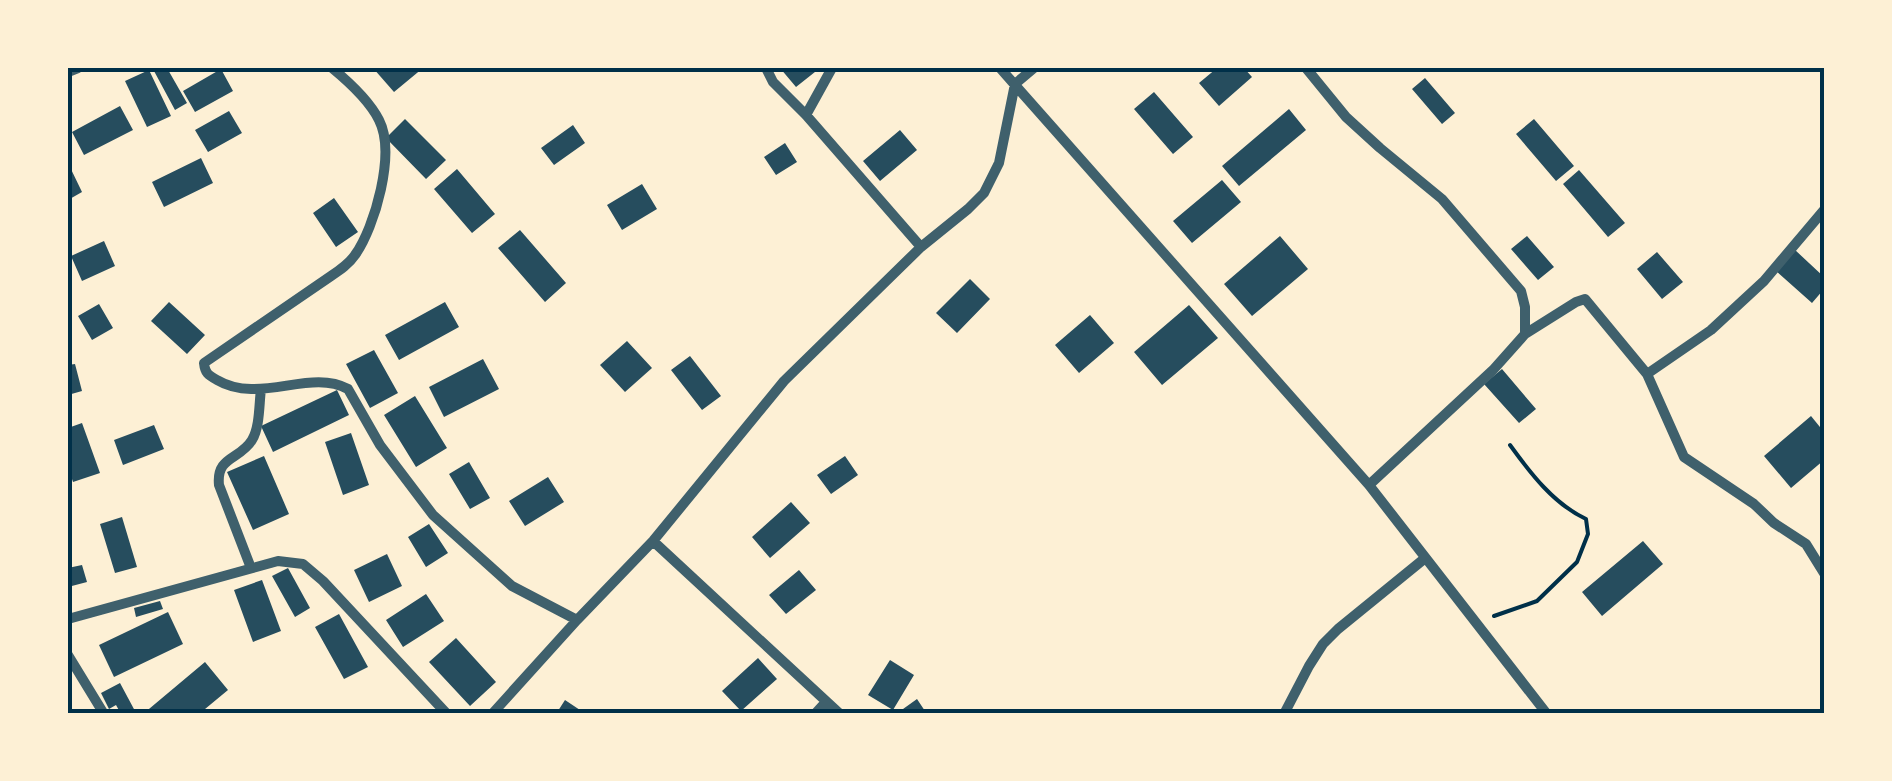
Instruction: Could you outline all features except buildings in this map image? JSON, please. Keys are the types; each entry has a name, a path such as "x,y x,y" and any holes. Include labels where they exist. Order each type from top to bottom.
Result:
{"street":[{"path":"68,72 78,68"},
{"path":"332,68 352,84 383,130 383,188 358,251 348,264 204,363 207,374 242,390 324,383 348,389 380,444 434,515 512,586 577,620"},
{"path":"766,68 773,82 922,248"},
{"path":"806,115 832,68"},
{"path":"1000,68 1369,485 1547,714"},
{"path":"492,714 654,541 784,381 984,193 999,164 1015,84 1034,68"},
{"path":"1306,68 1346,117 1442,199 1520,291 1525,307 1525,334"},
{"path":"1647,374 1711,330 1764,282 1824,210"},
{"path":"1369,485 1493,370 1525,334 1585,299 1647,374 1684,457 1806,544 1824,573"},
{"path":"251,568 218,474 222,465 253,438 261,389"},
{"path":"654,541 840,714"},
{"path":"1284,714 1323,644 1424,559"},
{"path":"68,619 278,561 303,564 323,580 448,714"},
{"path":"68,655 104,714"},
{"path":"815,714 826,702"}],"path":[{"path":"1475,622 1537,601 1576,562 1588,534 1586,520 1567,510 1510,446"}]}
